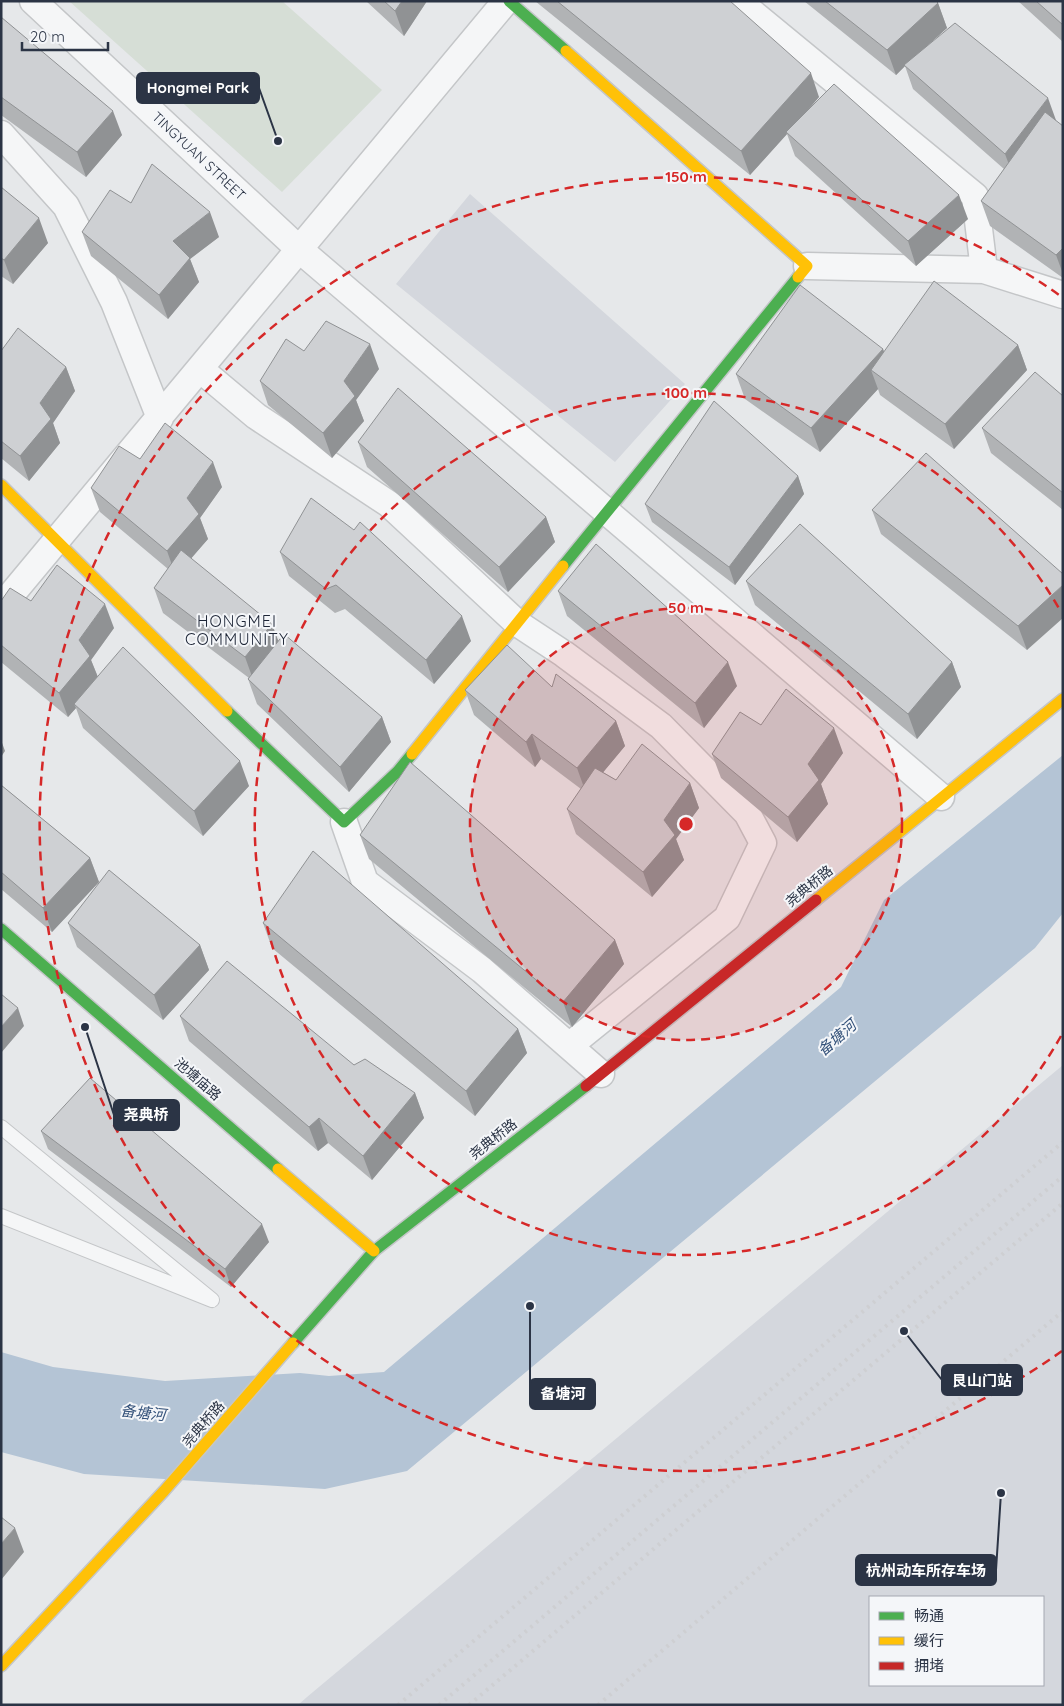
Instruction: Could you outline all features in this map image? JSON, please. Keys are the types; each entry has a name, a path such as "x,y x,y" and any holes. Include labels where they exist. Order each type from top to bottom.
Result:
{"street":[{"name":"TINGYUAN STREET","path":"33,1 300,250 941,798"},
{"path":"1,607 507,1 807,266 984,270 1063,295"},
{"path":"738,1 975,196 984,270"},
{"path":"1,134 66,206 114,302 160,418"},
{"path":"344,822 398,771 807,266"},
{"path":"200,369 256,416 389,504 517,622 564,654 661,726 747,813 763,843 727,918 569,1046"},
{"path":"1,485 272,756 344,822 365,882 482,970 601,1074"},
{"name":"尧典桥路","path":"5,1655 164,1491 374,1251 601,1074 1063,698"},
{"name":"池塘庙路","path":"1,929 374,1251"}],"lane":[{"path":"1,1127 212,1300 1,1216"}],"shaded area":[{"path":"69,1 282,1 382,90 282,192"},
{"path":"470,194 685,384 615,462 396,284"},
{"path":"1063,1065 1063,1705 298,1705"}],"water":[{"path":"1063,755 1063,913 1035,948 407,1471 325,1489 84,1474 1,1452 1,1352 53,1367 165,1381 300,1373 329,1376 384,1372 841,987 884,900"}],"building":[{"path":"384,1 402,1 395,11"},
{"path":"557,1 730,1 811,73 741,151"},
{"path":"825,1 936,1 938,3 887,50"},
{"path":"1036,1 1063,1 1063,25"},
{"path":"1,17 113,111 77,152 1,97"},
{"path":"955,23 1048,98 1005,154 904,65"},
{"path":"834,84 959,195 908,241 786,132"},
{"path":"1045,112 1063,126 1063,248 1056,255 981,201"},
{"path":"152,164 210,212 173,241 190,258 159,295 82,232 110,190 131,203"},
{"path":"1,187 39,218 4,260 1,258"},
{"path":"934,281 1018,345 945,424 871,370"},
{"path":"800,285 883,349 811,428 736,374"},
{"path":"326,321 370,344 344,381 355,396 323,433 260,381 286,339 304,351"},
{"path":"18,328 66,367 40,403 51,419 20,456 1,441 1,351"},
{"path":"1035,372 1063,396 1063,493 982,428"},
{"path":"398,388 546,517 499,567 358,442"},
{"path":"714,401 798,476 729,567 645,504"},
{"path":"165,423 213,462 187,498 199,514 167,551 91,488 119,446 140,459"},
{"path":"926,453 1063,574 1063,585 1018,626 872,510"},
{"path":"311,498 354,530 360,522 462,616 426,660 336,585 326,589 280,552"},
{"path":"800,524 952,662 908,714 746,581"},
{"path":"596,544 728,662 695,703 558,591"},
{"path":"181,550 272,624 245,657 154,588"},
{"path":"57,565 105,604 79,640 90,656 59,693 1,645 1,601 10,588 31,601"},
{"path":"284,634 382,717 340,767 248,679"},
{"path":"507,645 552,687 556,674 616,721 577,768 532,734 526,742 465,690"},
{"path":"123,647 240,761 194,811 74,704"},
{"path":"786,689 834,728 808,764 819,780 788,817 712,754 740,712 761,725"},
{"path":"642,744 690,783 664,820 675,835 643,872 567,809 595,768 616,780"},
{"path":"410,762 615,940 563,1002 360,835"},
{"path":"1,785 90,858 43,908 1,872"},
{"path":"313,851 518,1029 466,1091 263,923"},
{"path":"109,870 200,945 154,995 68,923"},
{"path":"227,961 354,1065 365,1059 415,1093 363,1156 319,1118 309,1127 180,1016"},
{"path":"1,994 18,1008 1,1027"},
{"path":"90,1078 262,1224 225,1269 41,1131"},
{"path":"1,1517 15,1528 1,1544"}],"railway":[{"path":"398,1705 1063,1142"},
{"path":"439,1705 1063,1176"},
{"path":"469,1705 1063,1203"},
{"path":"598,1705 1063,1311"}],"traffic: fast":[{"path":"509,1 566,51"},
{"path":"563,566 798,277"},
{"path":"227,711 344,822 398,771 412,754"},
{"path":"1,929 278,1169"},
{"path":"293,1343 374,1251 586,1086"}],"traffic: slow":[{"path":"566,51 807,266 798,277"},
{"path":"1,485 227,711"},
{"path":"412,754 563,566"},
{"path":"816,900 1063,699"},
{"path":"278,1169 374,1251"},
{"path":"1,1666 164,1491 293,1343"}],"traffic: jam":[{"path":"586,1086 816,900"}],"place":[{"name":"Hongmei Park","path":"278,141"},
{"name":"尧典桥","path":"85,1027"},
{"name":"备塘河","path":"530,1306"},
{"name":"艮山门站","path":"904,1331"},
{"name":"杭州动车所存车场","path":"1001,1493"}],"district":[{"name":"HONGMEI COMMUNITY","path":"237,630"}]}
